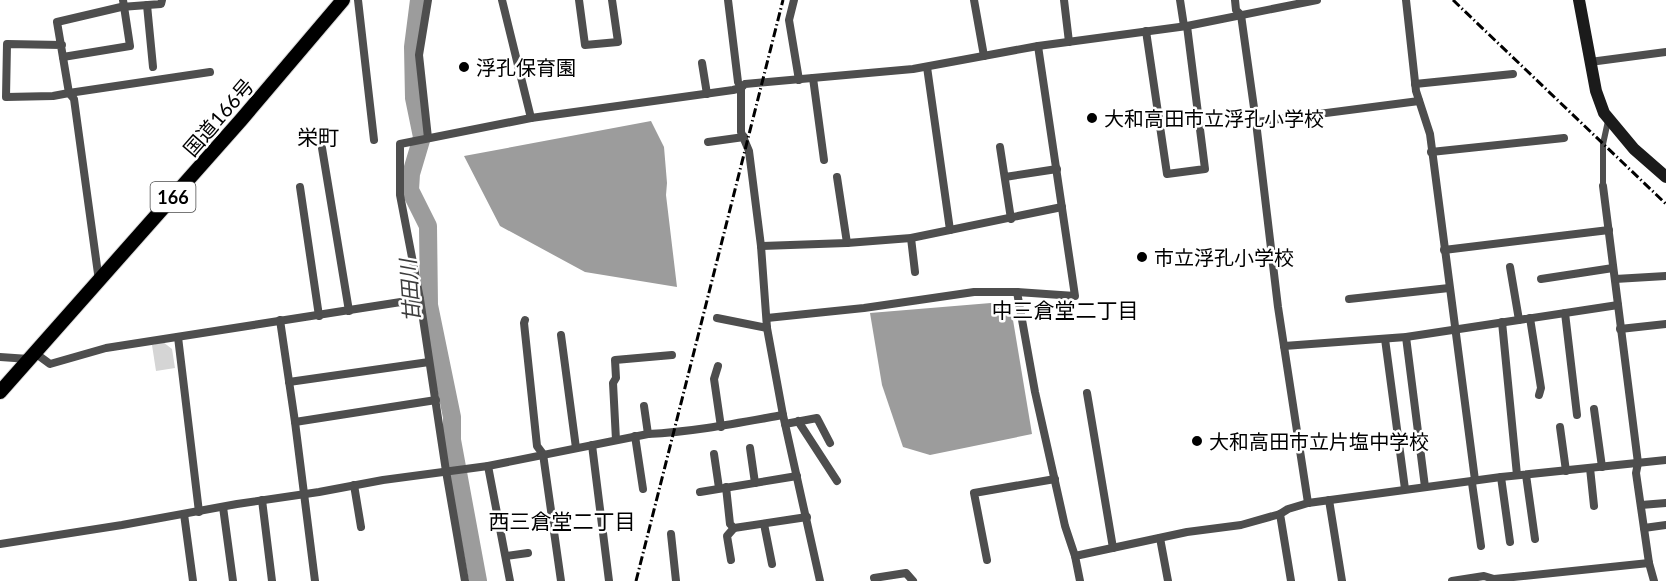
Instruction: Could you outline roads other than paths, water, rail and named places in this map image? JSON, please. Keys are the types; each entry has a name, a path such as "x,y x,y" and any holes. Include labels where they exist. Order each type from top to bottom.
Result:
{"highway":[{"name":"国道166号","path":"0,392 241,120 343,0"}],"main road":[{"path":"1579,0 1596,91 1604,113 1634,149 1666,177"}],"street":[{"path":"99,281 74,99 69,93 57,22 124,4 161,4 162,0"},
{"path":"358,0 374,140"},
{"path":"428,0 419,55 428,138"},
{"path":"502,0 531,118"},
{"path":"579,0 585,45 618,42 612,0"},
{"path":"728,0 738,82 741,88 741,132 749,151 761,246 767,328 784,420 820,581"},
{"path":"794,0 789,20 799,80"},
{"path":"974,0 984,56"},
{"path":"1064,0 1069,42"},
{"path":"1146,31 1167,174 1205,169 1186,26 1180,0"},
{"path":"1235,0 1236,10 1241,15 1284,346 1308,503"},
{"path":"465,581 420,299 400,195 400,144 531,118 741,88 745,84 927,67 1038,46 1186,26 1317,0"},
{"path":"1406,0 1415,84 1430,134 1475,480 1472,483 1481,546"},
{"path":"63,57 130,46 124,4"},
{"path":"147,5 153,68"},
{"path":"62,45 7,44 6,97 53,96 210,72"},
{"path":"767,318 864,308 974,292 1076,296 1038,46"},
{"path":"1590,62 1666,52"},
{"path":"702,63 706,94"},
{"path":"927,67 950,230"},
{"path":"1415,84 1514,74"},
{"path":"813,78 824,160"},
{"path":"1256,122 1419,101"},
{"path":"1609,120 1604,144 1603,186 1638,463 1636,474 1654,581"},
{"path":"708,142 744,137"},
{"path":"1431,152 1564,138"},
{"path":"1000,147 1011,219"},
{"path":"322,148 349,311"},
{"path":"1005,177 1057,169"},
{"path":"837,177 847,243"},
{"path":"300,187 320,316"},
{"path":"761,246 911,238 1062,207"},
{"path":"1444,250 1608,230"},
{"path":"911,238 915,272"},
{"path":"1510,267 1520,320"},
{"path":"1541,279 1613,268"},
{"path":"1615,279 1666,276"},
{"path":"1349,299 1449,288"},
{"path":"1017,292 1035,392 1065,526 1080,581"},
{"path":"0,357 32,356 50,364 106,348 420,299"},
{"path":"1284,346 1406,337 1617,305"},
{"path":"1565,313 1577,415"},
{"path":"717,318 767,328"},
{"path":"1530,318 1541,388 1539,395"},
{"path":"280,320 315,581"},
{"path":"525,320 537,446 543,454 561,581"},
{"path":"1502,322 1522,475 1535,539"},
{"path":"1620,329 1666,324"},
{"path":"561,335 576,448"},
{"path":"178,337 199,512"},
{"path":"1406,337 1425,486"},
{"path":"1385,339 1405,489"},
{"path":"616,440 613,383 616,378 615,360 672,355"},
{"path":"289,382 429,362"},
{"path":"718,366 714,379 721,427"},
{"path":"1087,393 1113,548"},
{"path":"295,422 435,400"},
{"path":"644,406 648,434"},
{"path":"1594,409 1602,467"},
{"path":"0,544 354,485 488,466 648,434 817,418 830,443"},
{"path":"798,421 837,481"},
{"path":"1560,427 1566,471"},
{"path":"635,436 642,489"},
{"path":"592,445 609,581"},
{"path":"750,448 754,483"},
{"path":"714,454 730,524 734,528"},
{"path":"1075,556 1187,532 1241,525 1308,503 1425,486 1666,460"},
{"path":"488,466 510,581"},
{"path":"1590,468 1594,506"},
{"path":"700,492 797,476"},
{"path":"1501,477 1510,542"},
{"path":"987,560 974,493 1055,479"},
{"path":"354,485 361,527"},
{"path":"262,500 272,581"},
{"path":"1329,500 1342,581"},
{"path":"1641,505 1666,503"},
{"path":"223,507 233,581"},
{"path":"184,514 193,581"},
{"path":"1280,514 1291,581"},
{"path":"731,561 727,536 734,528 807,517"},
{"path":"764,524 771,564"},
{"path":"1644,528 1666,525"},
{"path":"671,534 676,581"},
{"path":"1160,538 1168,581"},
{"path":"506,556 528,553"},
{"path":"1452,581 1484,576 1494,579 1649,562"},
{"path":"874,578 906,573 913,581"}],"waterway":[{"name":"甘田川","path":"419,0 413,47 414,98 422,137 411,174 410,190 428,226 429,305 452,417 452,440 478,581"}],"railway":[{"path":"636,581 783,0"},
{"path":"1453,0 1666,204"}],"place":[{"name":"浮孔保育園","path":"464,67"},
{"name":"大和高田市立浮孔小学校","path":"1092,118"},
{"name":"市立浮孔小学校","path":"1142,257"},
{"name":"大和高田市立片塩中学校","path":"1197,441"}],"district":[{"name":"栄町","path":"318,136"},
{"name":"中三倉堂二丁目","path":"1065,309"},
{"name":"西三倉堂二丁目","path":"562,520"}]}
